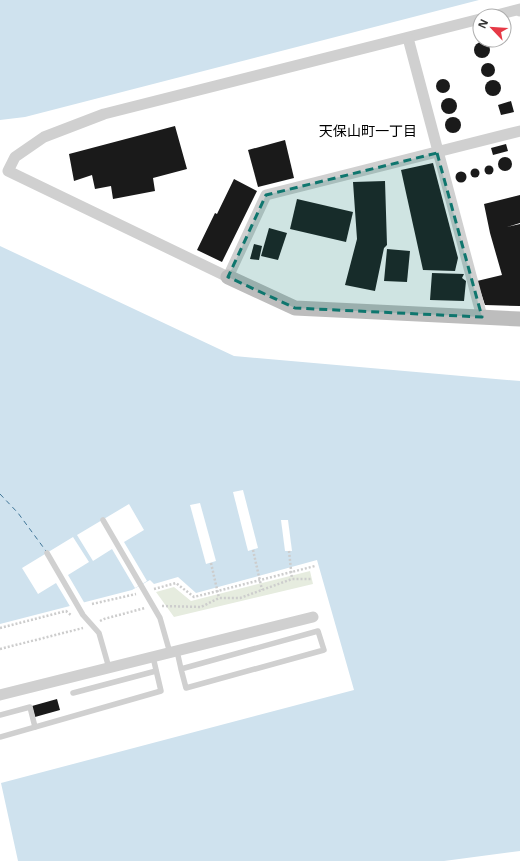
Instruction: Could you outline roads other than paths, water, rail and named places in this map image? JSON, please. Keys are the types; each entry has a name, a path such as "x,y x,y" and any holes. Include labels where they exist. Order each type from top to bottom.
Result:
{"street":[{"path":"512,11 520,9 520,11"},
{"path":"472,21 104,114 44,138 15,157 8,171 295,308 520,319"},
{"path":"408,38 482,317"},
{"path":"228,277 266,195 438,153 520,131"},
{"path":"0,695 313,618"}],"lane":[{"path":"103,520 160,618 181,669 186,688 324,650 318,631 181,669"},
{"path":"47,553 83,615 99,633 109,668"},
{"path":"0,737 161,691 153,657"},
{"path":"73,693 156,672"},
{"path":"0,715 30,707 35,727"}],"water":[{"path":"0,0 479,0 25,117 0,120"},
{"path":"0,246 234,356 520,381 520,851 444,861 18,861 1,783 354,690 317,560 196,593 178,577 154,584 150,580 132,590 0,624"}],"district":[{"name":"天保山町一丁目","path":"368,130"}]}
